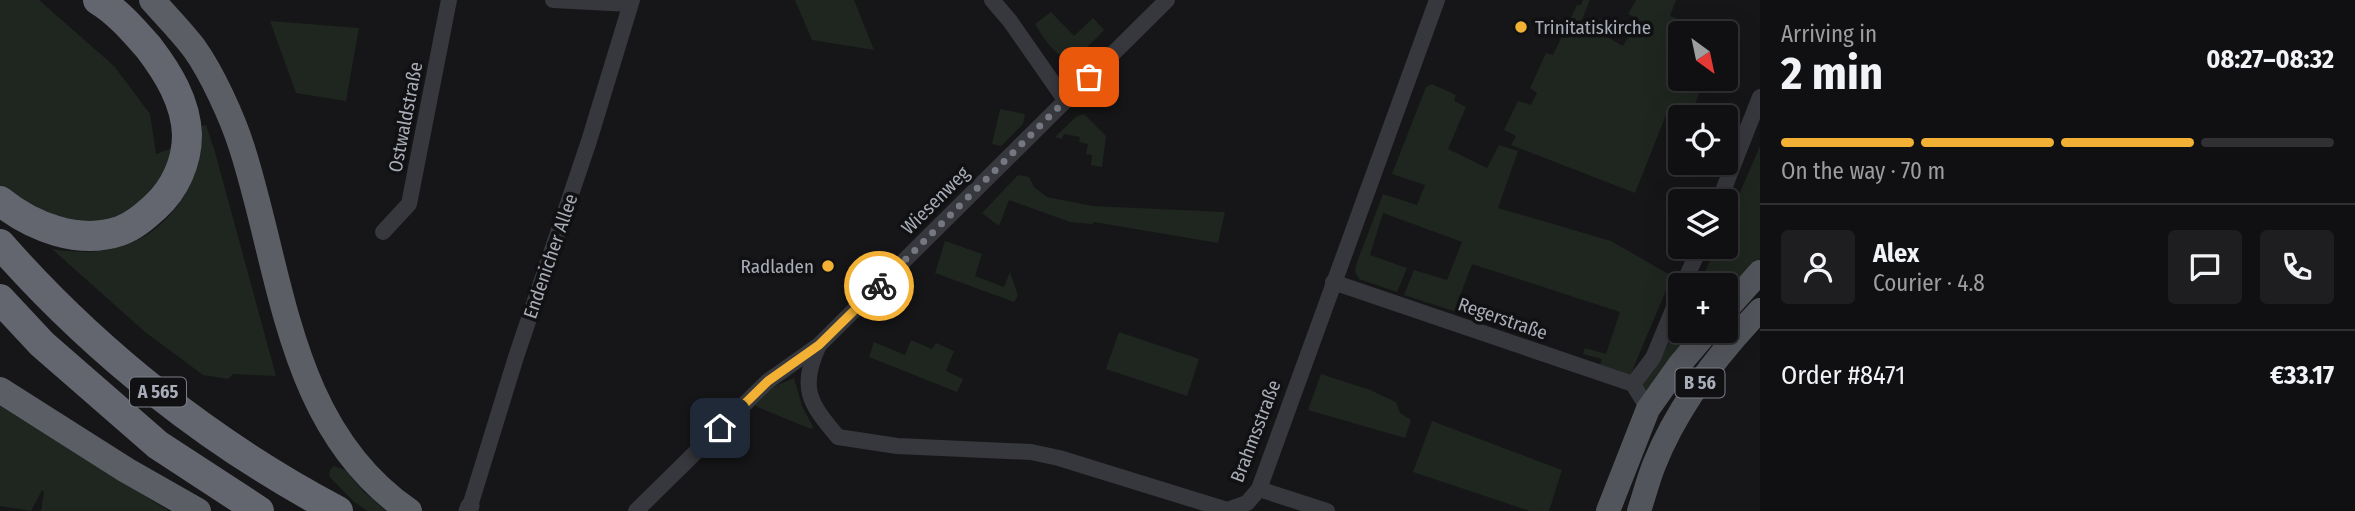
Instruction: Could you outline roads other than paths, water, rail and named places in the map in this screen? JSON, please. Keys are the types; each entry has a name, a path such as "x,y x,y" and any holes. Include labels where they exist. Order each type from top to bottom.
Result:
{"highway":[{"path":"0,201 42,227 84,236 119,232 138,222 163,200 176,181 184,158 187,135 181,105 169,74 141,39 99,0"},
{"path":"152,0 195,49 242,146 295,350 316,403 350,456 376,485 409,511"},
{"name":"A 565","path":"0,244 96,341 185,415 280,480 338,511"},
{"name":"A 565","path":"0,299 42,344 158,445 259,511"},
{"path":"0,390 126,470 198,511"}],"main road":[{"path":"1738,297 1760,272"},
{"name":"B 56","path":"1639,511 1654,464 1685,404 1735,337 1760,310"},
{"name":"B 56","path":"1609,511 1623,468 1648,409 1698,343"},
{"name":"B 56","path":"1609,511 1654,464"}],"street":[{"name":"Ostwaldstraße","path":"383,232 409,204 449,0"},
{"path":"553,0 631,2"},
{"path":"992,0 1066,100"},
{"name":"Wiesenweg","path":"636,511 768,381 819,345 1167,0"},
{"name":"Brahmsstraße","path":"819,345 809,367 811,401 838,437 897,446 1059,457 1227,510 1247,503 1259,489 1437,0"},
{"name":"Endenicher Allee","path":"469,508 516,357 589,141 631,2"},
{"path":"1724,189 1760,97"},
{"name":"Regerstraße","path":"1333,282 1633,384"},
{"path":"1648,409 1633,384 1653,358 1668,322"},
{"path":"1259,489 1327,511"}],"place":[{"name":"Trinitatiskirche","path":"1521,27"},
{"name":"Radladen","path":"828,266"}]}
